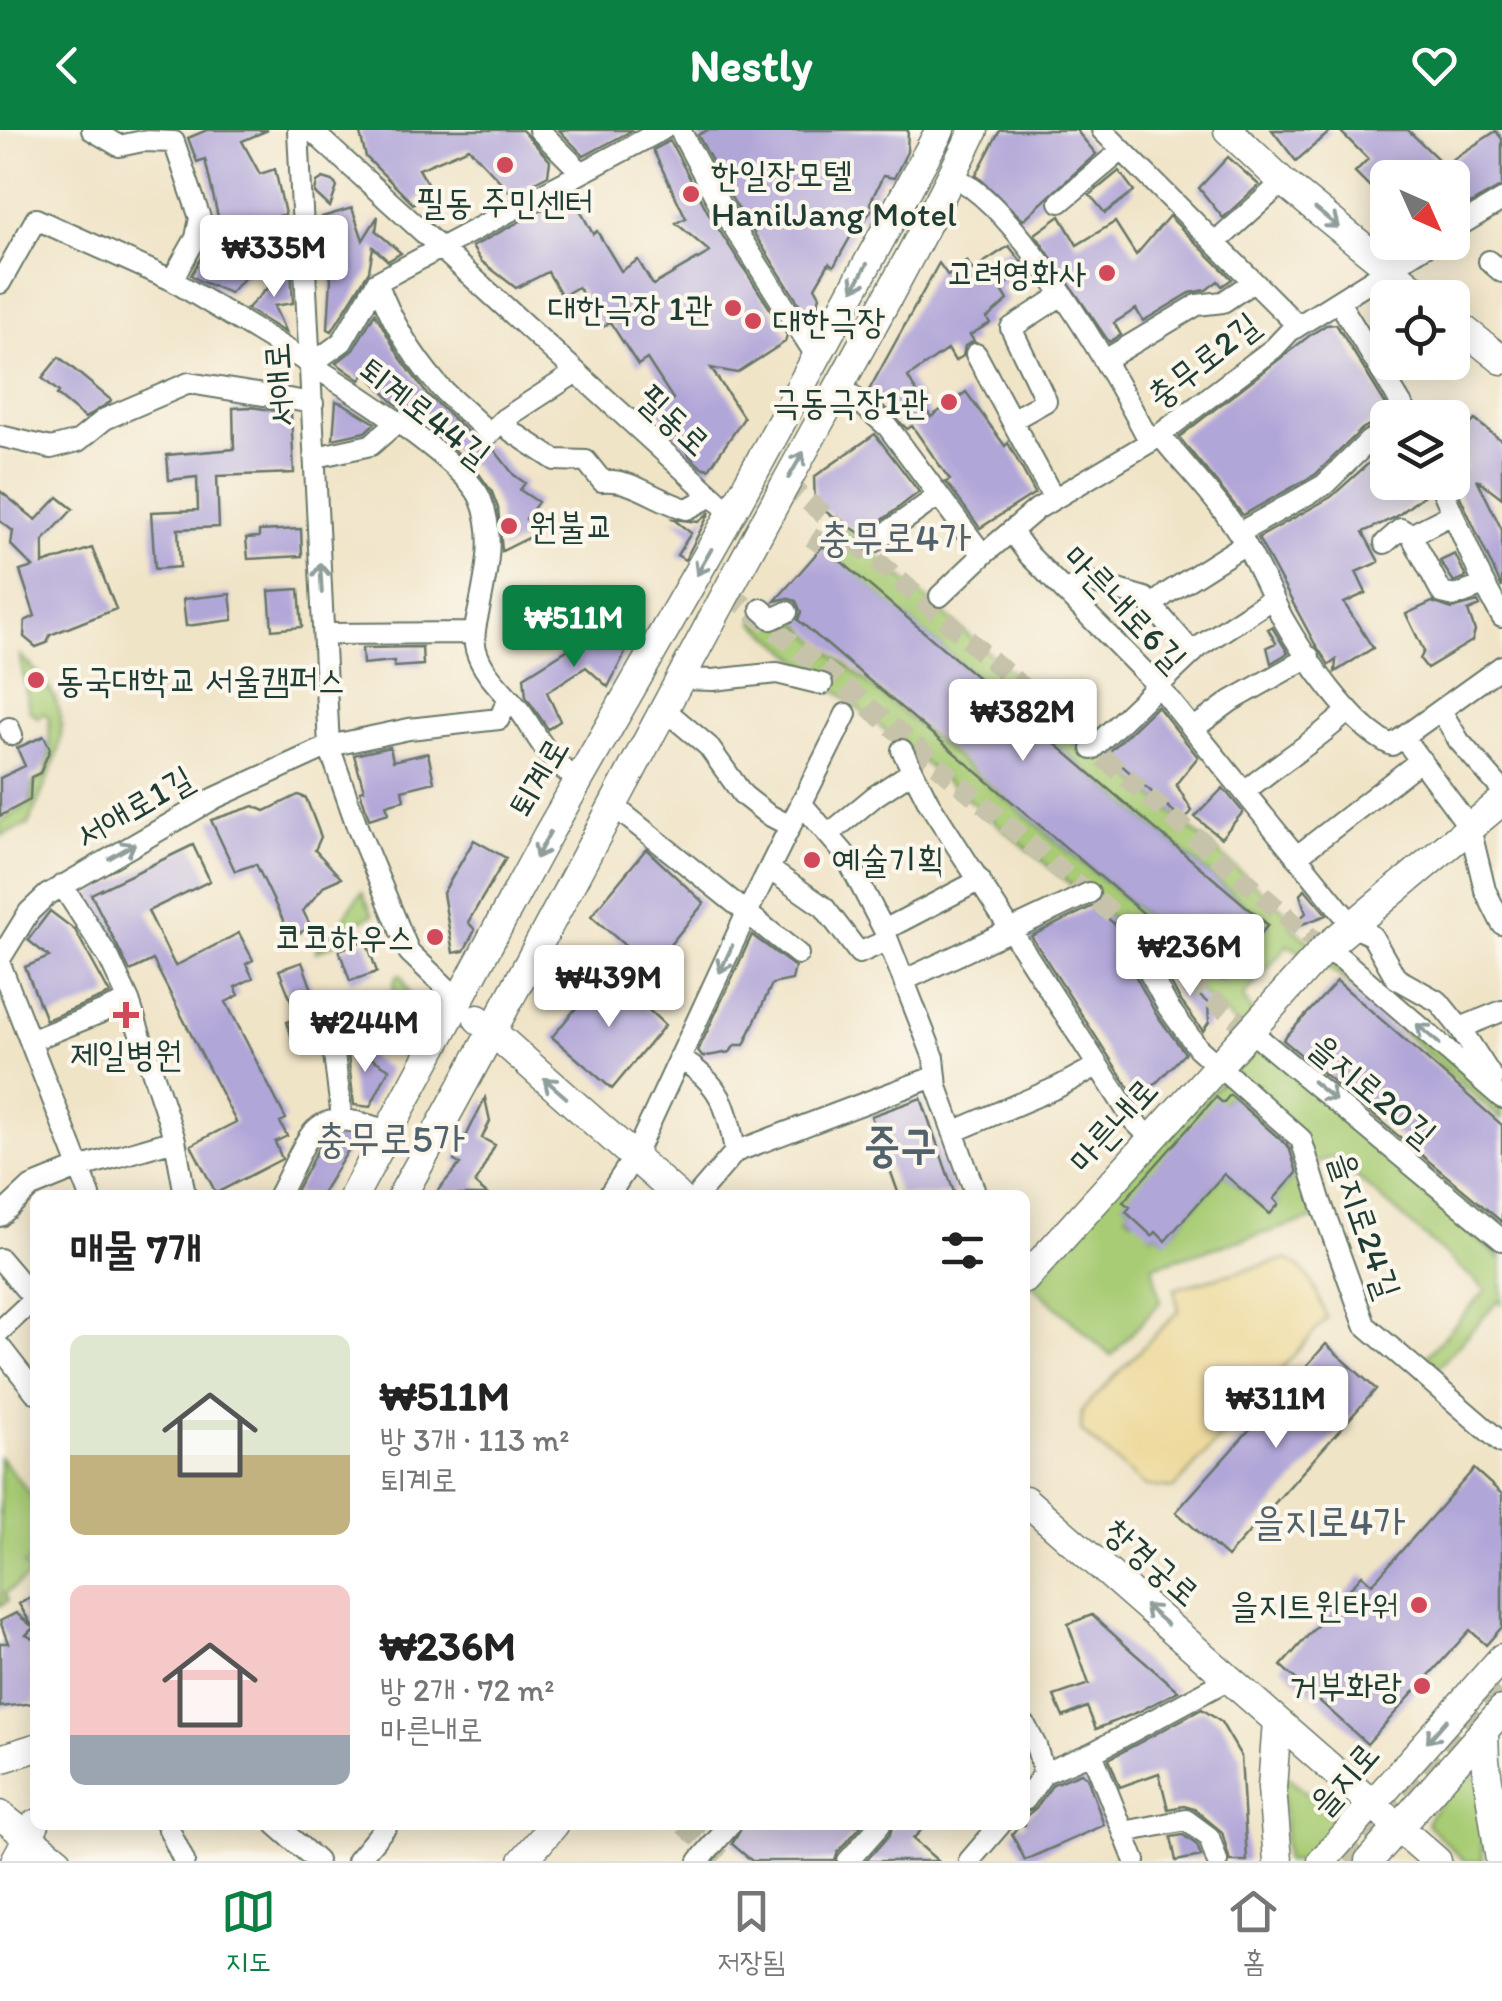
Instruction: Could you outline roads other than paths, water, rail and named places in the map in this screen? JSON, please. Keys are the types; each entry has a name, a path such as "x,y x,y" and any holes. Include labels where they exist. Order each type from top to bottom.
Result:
{"main road":[{"name":"퇴계로","path":"357,1190 580,779 720,505 817,357 940,130"},
{"path":"414,1190 490,1031 615,807 786,482 842,386 974,130"},
{"path":"1228,130 1283,182 1404,280"},
{"path":"1470,334 1502,360"},
{"name":"마른내로","path":"1030,1273 1324,949 1502,801"},
{"path":"460,1000 671,1190"},
{"name":"창경궁로","path":"1030,1504 1436,1861"},
{"name":"을지로","path":"1322,1861 1502,1658"},
{"path":"1493,1720 1485,1760 1500,1861"},
{"name":"을지로","path":"1368,1861 1493,1720"},
{"path":"1277,1721 1272,1788 1278,1861"},
{"path":"0,1759 30,1750"},
{"path":"0,1815 26,1840 58,1861"},
{"path":"524,1861 550,1830"}],"street":[{"path":"92,130 120,146 144,141 174,142 200,218 196,238 172,280"},
{"name":"서애로","path":"298,130 329,746 408,952 460,1000"},
{"name":"필동로","path":"310,130 720,505"},
{"path":"538,130 581,172"},
{"path":"310,365 342,342 377,282 662,130"},
{"path":"680,130 722,209 817,357"},
{"path":"1102,130 1298,326"},
{"path":"1060,202 1122,150"},
{"path":"952,176 967,183 1011,227 1062,296 1155,439 1242,538 1309,657 1376,738 1392,744 1403,738 1502,666"},
{"path":"1224,235 1283,182"},
{"path":"1470,219 1502,200"},
{"name":"퇴계로44길","path":"0,283 36,219 172,280 397,422 463,476 481,498 489,538 474,633"},
{"name":"충무로2길","path":"940,596 982,555 1054,499 1155,439 1298,326 1403,260"},
{"path":"377,282 388,312 440,387 496,426 511,431 555,460 586,461 602,482 617,480 666,504 688,509 720,505"},
{"path":"1105,360 1197,305 1223,302 1253,282"},
{"path":"1012,420 1046,401 1011,328 1062,296"},
{"path":"1339,302 1399,400"},
{"path":"976,354 1054,499"},
{"path":"496,426 575,373"},
{"path":"0,436 51,448 78,441 105,419 189,383 313,403"},
{"path":"842,386 888,427 982,555"},
{"name":"서애로","path":"316,457 371,445 397,422"},
{"path":"1152,606 1242,538 1324,485 1370,440"},
{"path":"874,542 938,496"},
{"path":"1446,500 1495,598"},
{"path":"1410,535 1452,514"},
{"path":"1385,544 1401,529 1410,535 1442,594 1495,598"},
{"name":"마른내로6길","path":"1011,531 1028,555 1159,687 1353,926"},
{"path":"1064,589 1091,582 1132,593 1152,606 1194,652"},
{"path":"1092,749 1194,652 1273,598"},
{"path":"761,609 772,619 787,612"},
{"path":"324,634 474,633 476,650 486,671 556,763 580,779"},
{"path":"1193,730 1231,701 1309,657"},
{"path":"682,679 776,673 822,684"},
{"path":"329,746 410,729 498,719 509,698"},
{"path":"665,710 708,746 743,795 790,826"},
{"path":"1244,792 1295,751 1322,736 1349,710"},
{"path":"1441,710 1459,740 1502,790"},
{"path":"612,1190 634,1158 746,915 846,714"},
{"path":"1403,738 1470,828 1485,890 1502,924"},
{"name":"서애로1길","path":"0,961 28,912 62,885 215,798 329,746"},
{"path":"902,750 929,803 1097,1066 1133,1120 1152,1139"},
{"path":"1296,858 1420,760"},
{"path":"829,834 913,771"},
{"path":"802,803 844,852 886,935 934,1058 936,1076 974,1190"},
{"path":"615,807 798,954"},
{"path":"769,869 824,907 859,953 980,880"},
{"path":"62,885 109,958 128,1001 175,1140 184,1190"},
{"path":"905,980 1089,893"},
{"path":"1353,926 1372,936 1396,978 1439,1002 1496,1084"},
{"path":"1128,935 1168,1006 1198,1048 1216,1065"},
{"path":"1324,949 1342,959 1496,1084"},
{"path":"0,961 88,1190"},
{"path":"30,1041 128,1001"},
{"path":"1460,1028 1502,1011"},
{"name":"을지로20길","path":"1248,1029 1502,1240"},
{"path":"333,1046 342,1118"},
{"path":"679,1058 718,1090 735,1152"},
{"name":"을지로24길","path":"1216,1065 1301,1138 1320,1203 1365,1325 1502,1443"},
{"path":"954,1132 1097,1066"},
{"path":"702,1190 735,1152 936,1076"},
{"path":"282,1190 314,1131 324,1121 342,1118 389,1132"},
{"path":"3,1206 31,1186 175,1140"},
{"path":"0,1259 30,1294"},
{"path":"0,1331 30,1303"},
{"path":"0,1347 30,1386"},
{"path":"1030,1793 1044,1773 1092,1753 1229,1680"},
{"path":"1030,1735 1044,1773"},
{"path":"1092,1753 1136,1861"},
{"path":"1124,1832 1186,1820 1209,1837 1218,1861"},
{"path":"169,1830 184,1861"},
{"path":"282,1830 317,1861"},
{"path":"357,1861 383,1830"},
{"path":"700,1861 726,1830"},
{"path":"848,1861 876,1830"},
{"path":"969,1861 996,1830"}],"tunnel":[{"path":"786,482 1324,949"},
{"path":"811,537 822,544"},
{"path":"729,593 1248,1029"},
{"path":"1346,1861 1502,1686"},
{"path":"690,1830 725,1861"}],"place":[{"name":"필동 주민센터","path":"505,165"},
{"name":"한일장모텔 HanilJang Motel","path":"691,194"},
{"name":"고려영화사","path":"1107,273"},
{"name":"대한극장 1관","path":"733,308"},
{"name":"대한극장","path":"753,321"},
{"name":"극동극장1관","path":"949,402"},
{"name":"원불교","path":"509,526"},
{"name":"동국대학교 서울캠퍼스","path":"36,680"},
{"name":"예술기획","path":"812,860"},
{"name":"코코하우스","path":"435,937"},
{"name":"제일병원","path":"126,1015"},
{"name":"을지트윈타워","path":"1419,1605"},
{"name":"거부화랑","path":"1422,1686"}],"district":[{"name":"충무로4가","path":"895,537"},
{"name":"충무로5가","path":"390,1138"},
{"name":"중구","path":"900,1144"},
{"name":"을지로4가","path":"1329,1521"}]}
